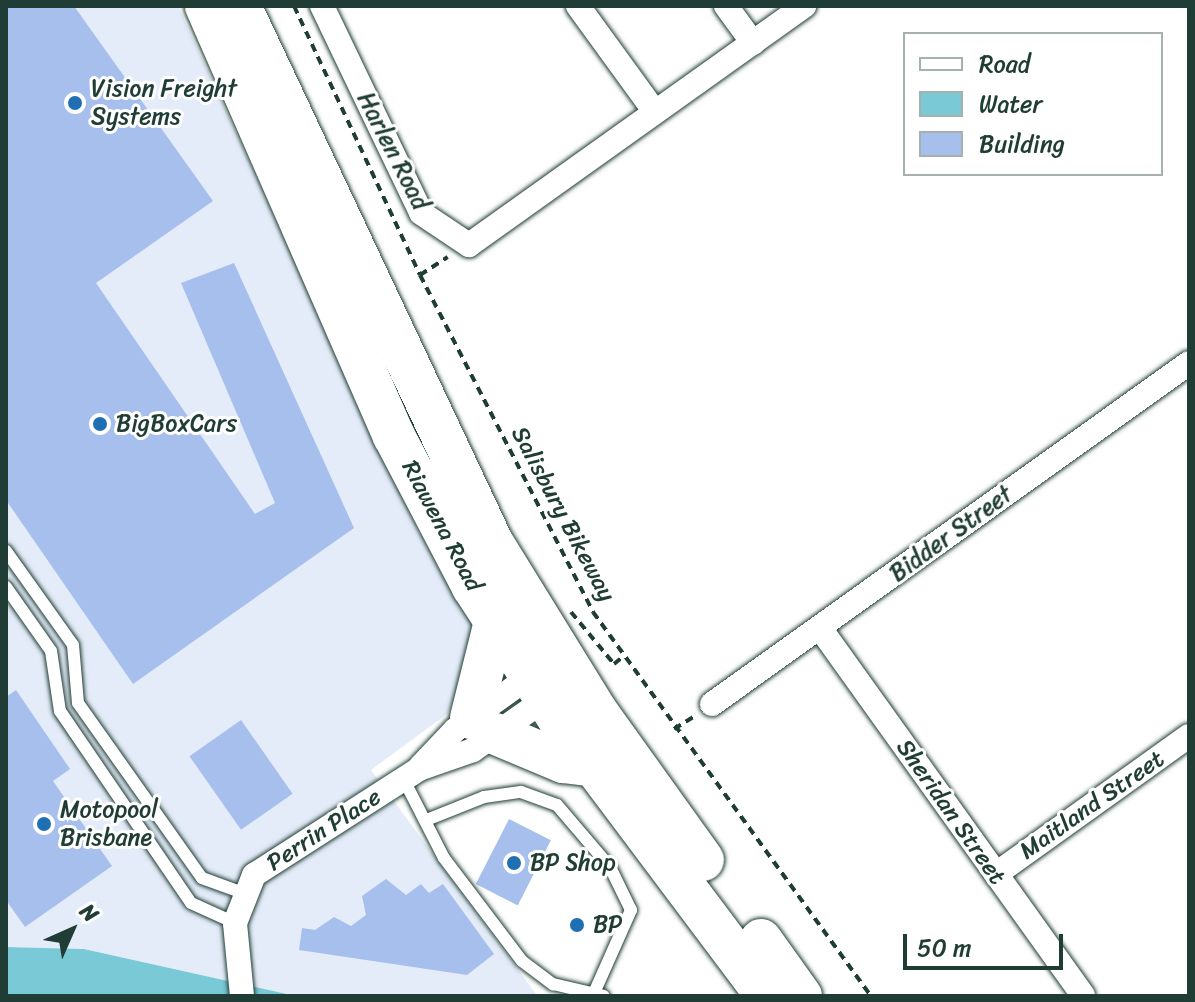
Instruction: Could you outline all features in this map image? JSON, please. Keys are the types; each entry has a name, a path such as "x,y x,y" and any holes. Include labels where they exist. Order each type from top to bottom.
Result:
{"highway":[{"name":"Riawena Road","path":"206,6 394,436 495,622 556,668 801,996"},
{"name":"Riawena Road","path":"240,6 434,430 556,668 594,766 767,996"},
{"path":"495,622 484,726 563,762 594,766"}],"street":[{"name":"Harlen Road","path":"322,6 421,213 469,245"},
{"path":"578,6 655,112"},
{"path":"726,6 753,43"},
{"path":"469,245 804,6"},
{"name":"Bidder Street","path":"712,704 1189,363"},
{"name":"Sheridan Street","path":"820,628 1083,996"},
{"name":"Perrin Place","path":"242,996 235,923 254,875 484,726 556,668"},
{"name":"Maitland Street","path":"996,874 1189,736"}],"lane":[{"path":"6,551 73,645 78,703 202,878 246,894"},
{"path":"6,587 51,651 60,711 191,903 235,923"},
{"path":"411,773 444,858 522,961 553,984 599,994 631,910 610,867 557,805 521,792 484,797 429,819"}],"path":[{"name":"Salisbury Bikeway","path":"294,6 420,275 552,536 624,656 871,996"},
{"path":"420,275 469,245"},
{"path":"556,668 575,608 614,664 624,656"}],"shaded area":[{"path":"6,6 178,6 420,533 470,617 476,648 447,714 371,770 536,994 294,996 84,949 6,947"}],"water":[{"path":"6,947 84,949 296,996 6,996"}],"building":[{"name":"BigBoxCars","path":"6,6 74,6 213,201 96,283 255,514 275,503 181,283 234,263 354,528 133,684 6,500"},
{"name":"Motopool Brisbane","path":"16,690 70,769 53,781 112,866 25,927 6,900 6,697"},
{"path":"241,720 293,794 241,830 189,756"},
{"name":"BP Shop","path":"509,819 551,840 518,905 476,884"},
{"path":"386,879 406,895 421,884 429,893 443,884 494,954 467,975 299,950 302,928 315,930 334,917 351,926 366,915 362,896"}],"place":[{"name":"Vision Freight Systems","path":"75,103"},
{"name":"BigBoxCars","path":"100,424"},
{"name":"Motopool Brisbane","path":"44,824"},
{"name":"BP Shop","path":"514,863"},
{"name":"BP","path":"577,925"}]}
